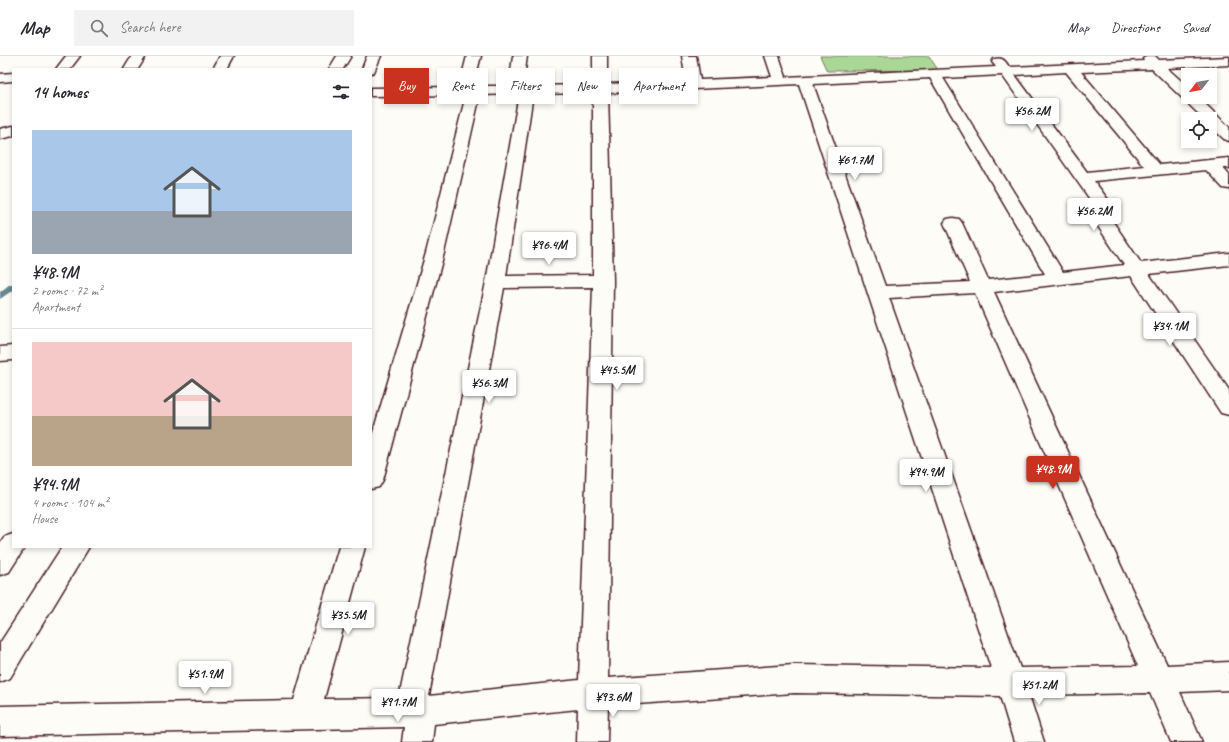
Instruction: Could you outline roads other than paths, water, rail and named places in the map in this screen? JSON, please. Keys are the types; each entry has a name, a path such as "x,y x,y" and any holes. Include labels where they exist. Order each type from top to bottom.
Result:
{"main road":[{"path":"65,68 73,56"},
{"path":"132,68 139,56"},
{"path":"221,68 227,56"},
{"path":"337,68 344,56"},
{"path":"369,68 374,56"},
{"path":"473,68 474,56"},
{"path":"520,56 520,68"},
{"path":"600,56 600,68"},
{"path":"689,56 691,68"},
{"path":"772,56 781,82"},
{"path":"994,56 1103,205 1100,216 1229,407"},
{"path":"698,85 1005,71 1076,64 1152,60 1229,61"},
{"path":"1152,60 1181,88"},
{"path":"1076,64 1156,170"},
{"path":"934,74 1056,278"},
{"path":"0,78 12,77"},
{"path":"805,80 1010,682 1029,742"},
{"path":"372,92 437,91"},
{"path":"372,476 435,253 467,104"},
{"path":"417,742 416,711 496,282 519,104"},
{"path":"592,742 603,281 600,104"},
{"path":"1197,104 1229,136"},
{"path":"0,134 12,131"},
{"path":"1082,177 1229,163"},
{"path":"1210,165 1229,184"},
{"path":"953,222 981,287 1188,742"},
{"path":"877,292 981,287 1229,259"},
{"path":"496,282 603,281"},
{"path":"0,354 12,353"},
{"path":"0,564 12,546"},
{"path":"0,668 75,548"},
{"path":"305,714 352,548"},
{"path":"0,721 416,711 593,693 794,679 1010,682 1229,676"}],"waterway":[{"path":"0,296 12,287"}]}
